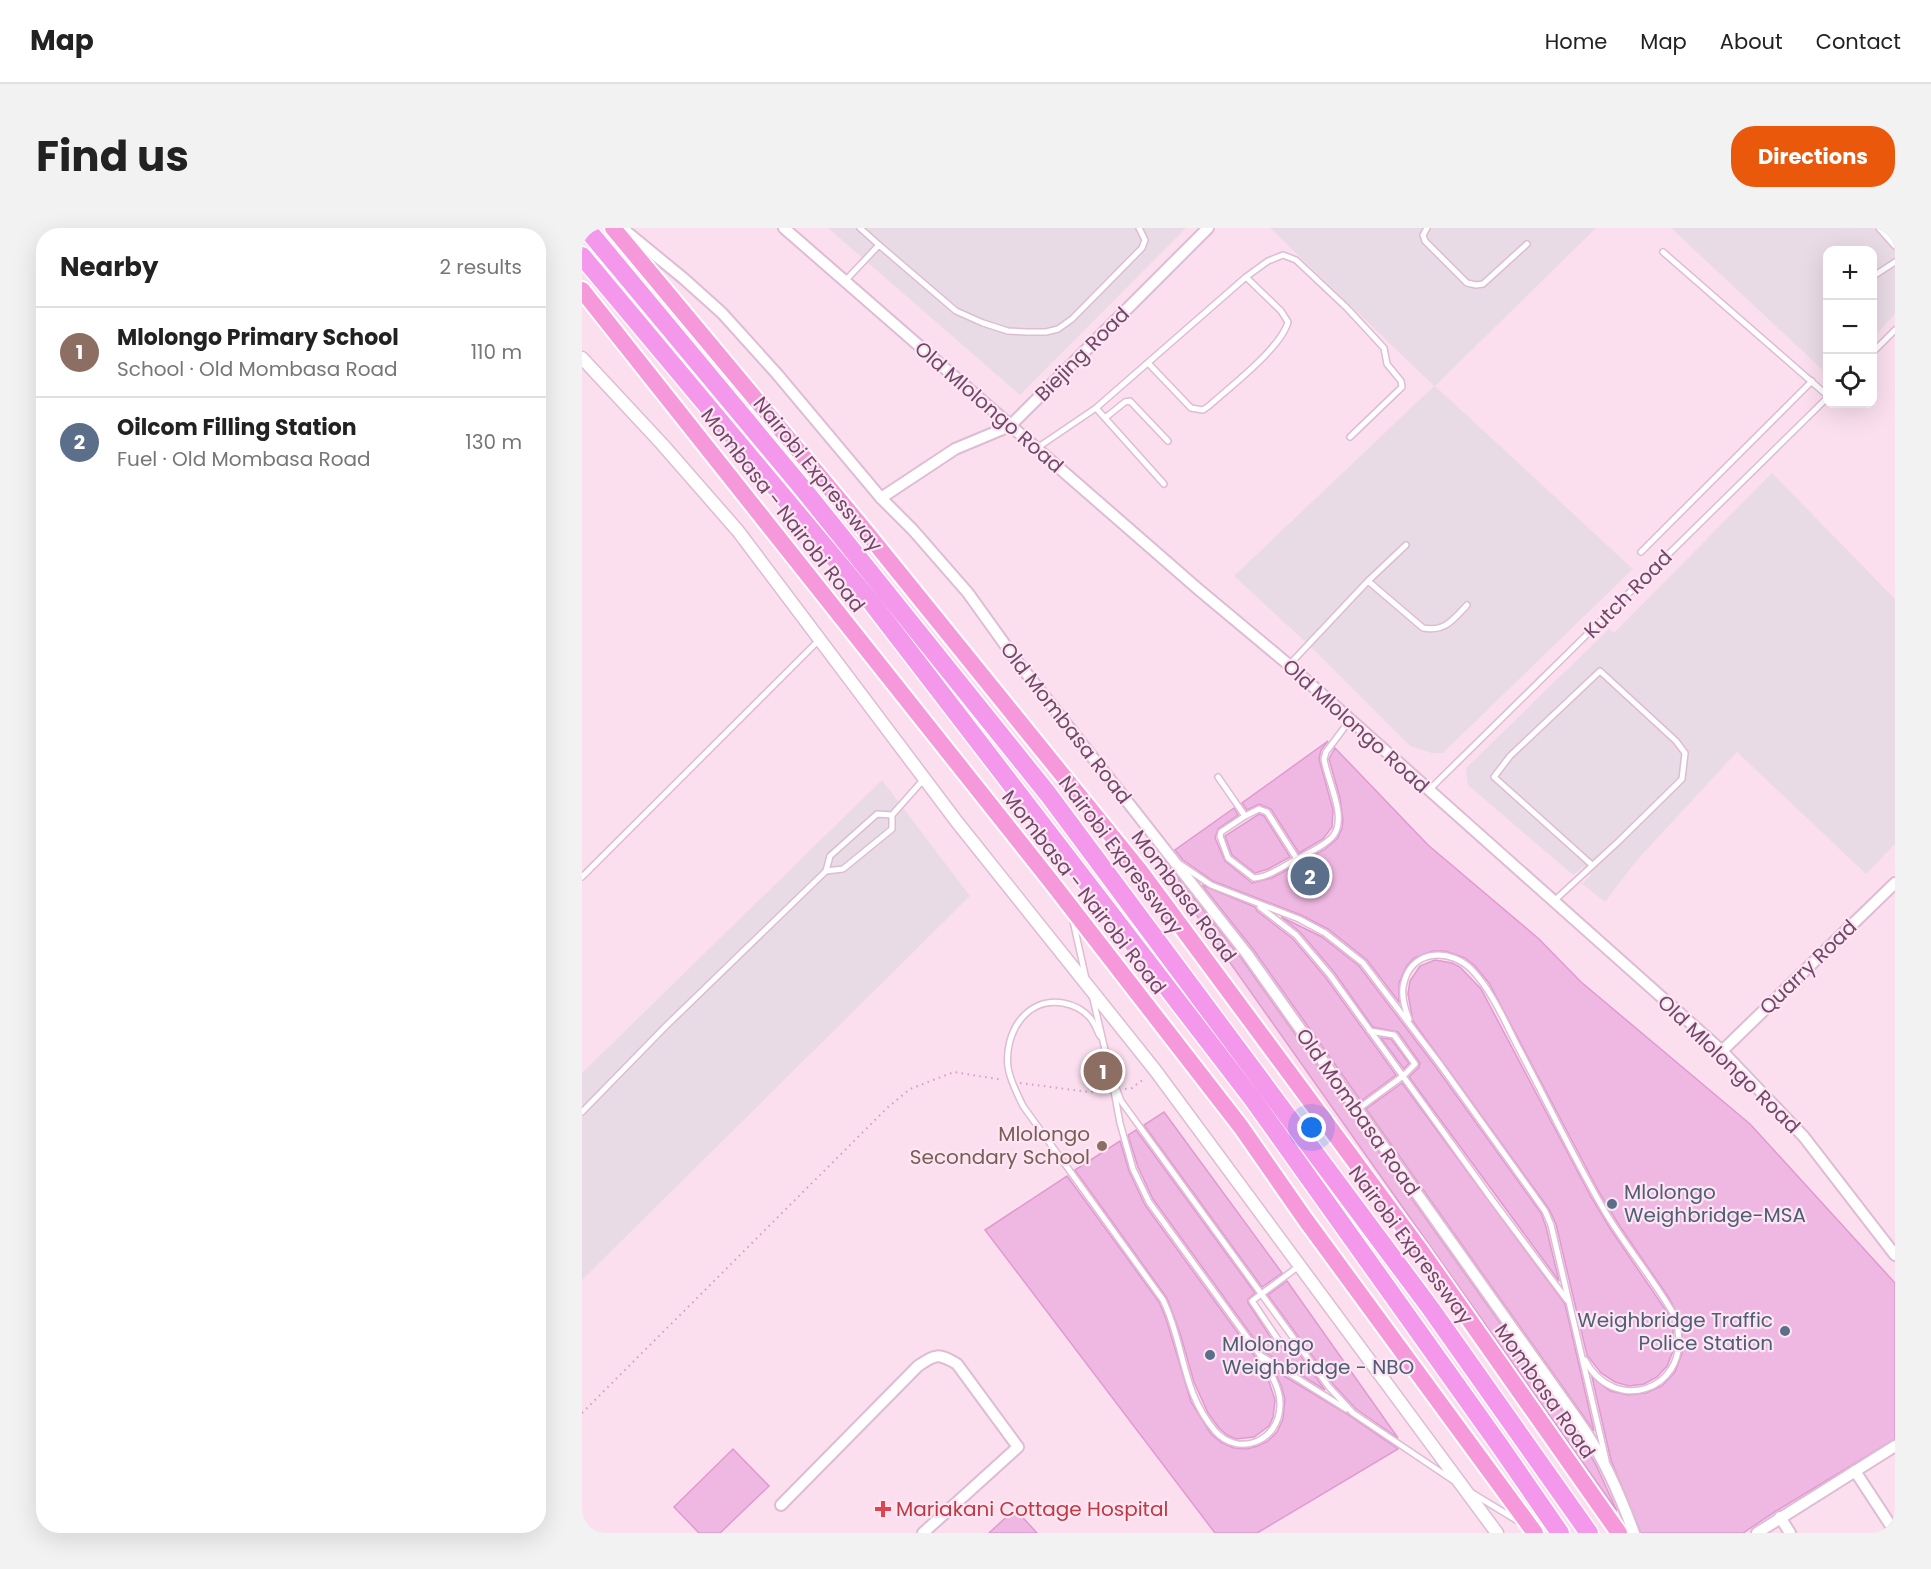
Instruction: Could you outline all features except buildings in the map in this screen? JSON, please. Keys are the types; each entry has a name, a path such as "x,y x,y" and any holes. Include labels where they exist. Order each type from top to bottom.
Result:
{"highway":[{"name":"Nairobi Expressway","path":"586,228 804,490 1048,794 1431,1309 1589,1533"},
{"name":"Mombasa Road","path":"613,228 867,533 1140,871 1421,1251 1619,1533"},
{"name":"Nairobi Expressway","path":"582,256 894,631 1252,1098 1494,1436 1560,1533"},
{"name":"Mombasa - Nairobi Road","path":"582,290 1049,879 1241,1127 1305,1219 1535,1533"}],"street":[{"name":"Old Mombasa Road","path":"622,228 722,313 777,374 881,498 914,530 968,593 1016,660 1247,954 1579,1422 1607,1467 1634,1533"},
{"name":"Old Mlolongo Road","path":"784,228 1198,589 1289,665 1722,1051 1804,1137 1895,1256"},
{"name":"Biejing Road","path":"881,498 955,449 1010,426 1208,228"},
{"path":"582,358 662,444 738,531 957,822 1155,1070 1497,1533"},
{"name":"Quarry Road","path":"1722,1051 1895,884"},
{"path":"782,1505 918,1366 932,1356 942,1356 957,1364 1018,1447 923,1533"},
{"path":"1757,1533 1895,1446"},
{"path":"1855,1472 1895,1532"},
{"path":"1780,1517 1790,1533"}],"lane":[{"path":"860,228 956,311 1008,331 1046,332 1058,329 1072,319 1142,249 1145,240 1139,228"},
{"path":"1427,228 1423,235 1425,241 1467,283 1476,285 1483,284 1527,244"},
{"path":"1879,228 1895,246"},
{"path":"845,281 879,245"},
{"path":"1663,252 1823,393"},
{"path":"1037,448 1096,408 1246,277 1268,261 1283,255 1296,260 1347,308 1383,348 1387,364 1401,381 1402,387 1350,437"},
{"path":"1877,274 1895,262"},
{"path":"1148,363 1191,408 1203,410 1210,405 1271,349 1286,330 1288,322 1281,310 1246,277"},
{"path":"1877,348 1895,330"},
{"path":"1641,552 1812,381"},
{"path":"1105,418 1125,402 1130,401 1168,441"},
{"name":"Kutch Road","path":"1428,790 1823,401"},
{"path":"1096,408 1164,484"},
{"path":"1289,665 1368,581 1406,545"},
{"path":"1368,581 1424,628 1435,630 1449,624 1467,605"},
{"path":"582,877 819,640"},
{"path":"1553,902 1619,842 1682,779 1685,753 1676,741 1600,671 1510,756 1494,777 1592,865"},
{"path":"1297,859 1267,812 1260,809 1221,832 1220,836 1230,861 1254,878 1297,859 1328,841 1336,831 1338,816 1324,759 1326,752 1350,720"},
{"path":"1218,777 1245,816"},
{"path":"826,871 843,869 892,829 892,815 925,778"},
{"path":"582,1112 666,1026 826,871 830,856 877,814 892,815"},
{"path":"1174,860 1211,885 1299,919 1326,933 1363,963 1545,1211 1551,1225 1607,1467"},
{"path":"1049,879 1068,904 1076,928 1087,982 1093,999 1115,1090 1120,1123 1133,1169 1149,1202 1260,1355 1277,1387 1280,1403 1276,1426 1268,1436 1257,1442 1241,1444 1229,1440 1217,1433 1204,1416 1191,1393 1180,1344 1172,1318 1163,1300 1023,1106 1011,1082 1008,1068 1008,1045 1017,1023 1032,1009 1046,1004 1071,1005 1091,1019 1103,1043"},
{"path":"1254,902 1311,951 1569,1303"},
{"path":"1411,1026 1403,987 1410,969 1425,958 1444,954 1459,959 1472,970 1496,1005 1608,1216 1673,1313 1679,1332 1677,1352 1672,1366 1661,1382 1650,1389 1626,1391 1602,1382 1590,1370 1580,1351"},
{"path":"1356,1110 1403,1076 1415,1064 1394,1035 1371,1031"},
{"path":"1115,1090 1130,1114 1329,1388 1353,1413"},
{"path":"1301,1265 1252,1301 1279,1341 1303,1351"},
{"path":"1260,1355 1516,1520 1530,1533"}],"path":[{"path":"582,1413 886,1108 910,1089 954,1072 1089,1092 1115,1090 1132,1088 1155,1070"}],"shaded area":[{"path":"828,228 1186,228 1020,395"},
{"path":"1270,228 1596,228 1435,386 1633,569 1443,753 1432,753 1410,746 1311,647 1234,576 1434,386"},
{"path":"1671,228 1895,228 1895,314 1877,334 1877,246 1823,246 1823,370"},
{"path":"1772,473 1895,599 1895,844 1866,874 1737,752 1637,860 1605,902 1582,884 1591,875 1583,867 1573,875 1468,785 1466,768 1609,629 1614,633"},
{"path":"882,780 970,896 582,1280 582,1073"}],"place":[{"name":"Oilcom Filling Station","path":"1310,876"},
{"name":"Mlolongo Primary School","path":"1103,1071"},
{"name":"Mlolongo Secondary School","path":"1102,1146"},
{"name":"Mlolongo Weighbridge-MSA","path":"1612,1204"},
{"name":"Weighbridge Traffic Police Station","path":"1785,1331"},
{"name":"Mlolongo Weighbridge - NBO","path":"1210,1355"},
{"name":"Mariakani Cottage Hospital","path":"883,1509"}]}
